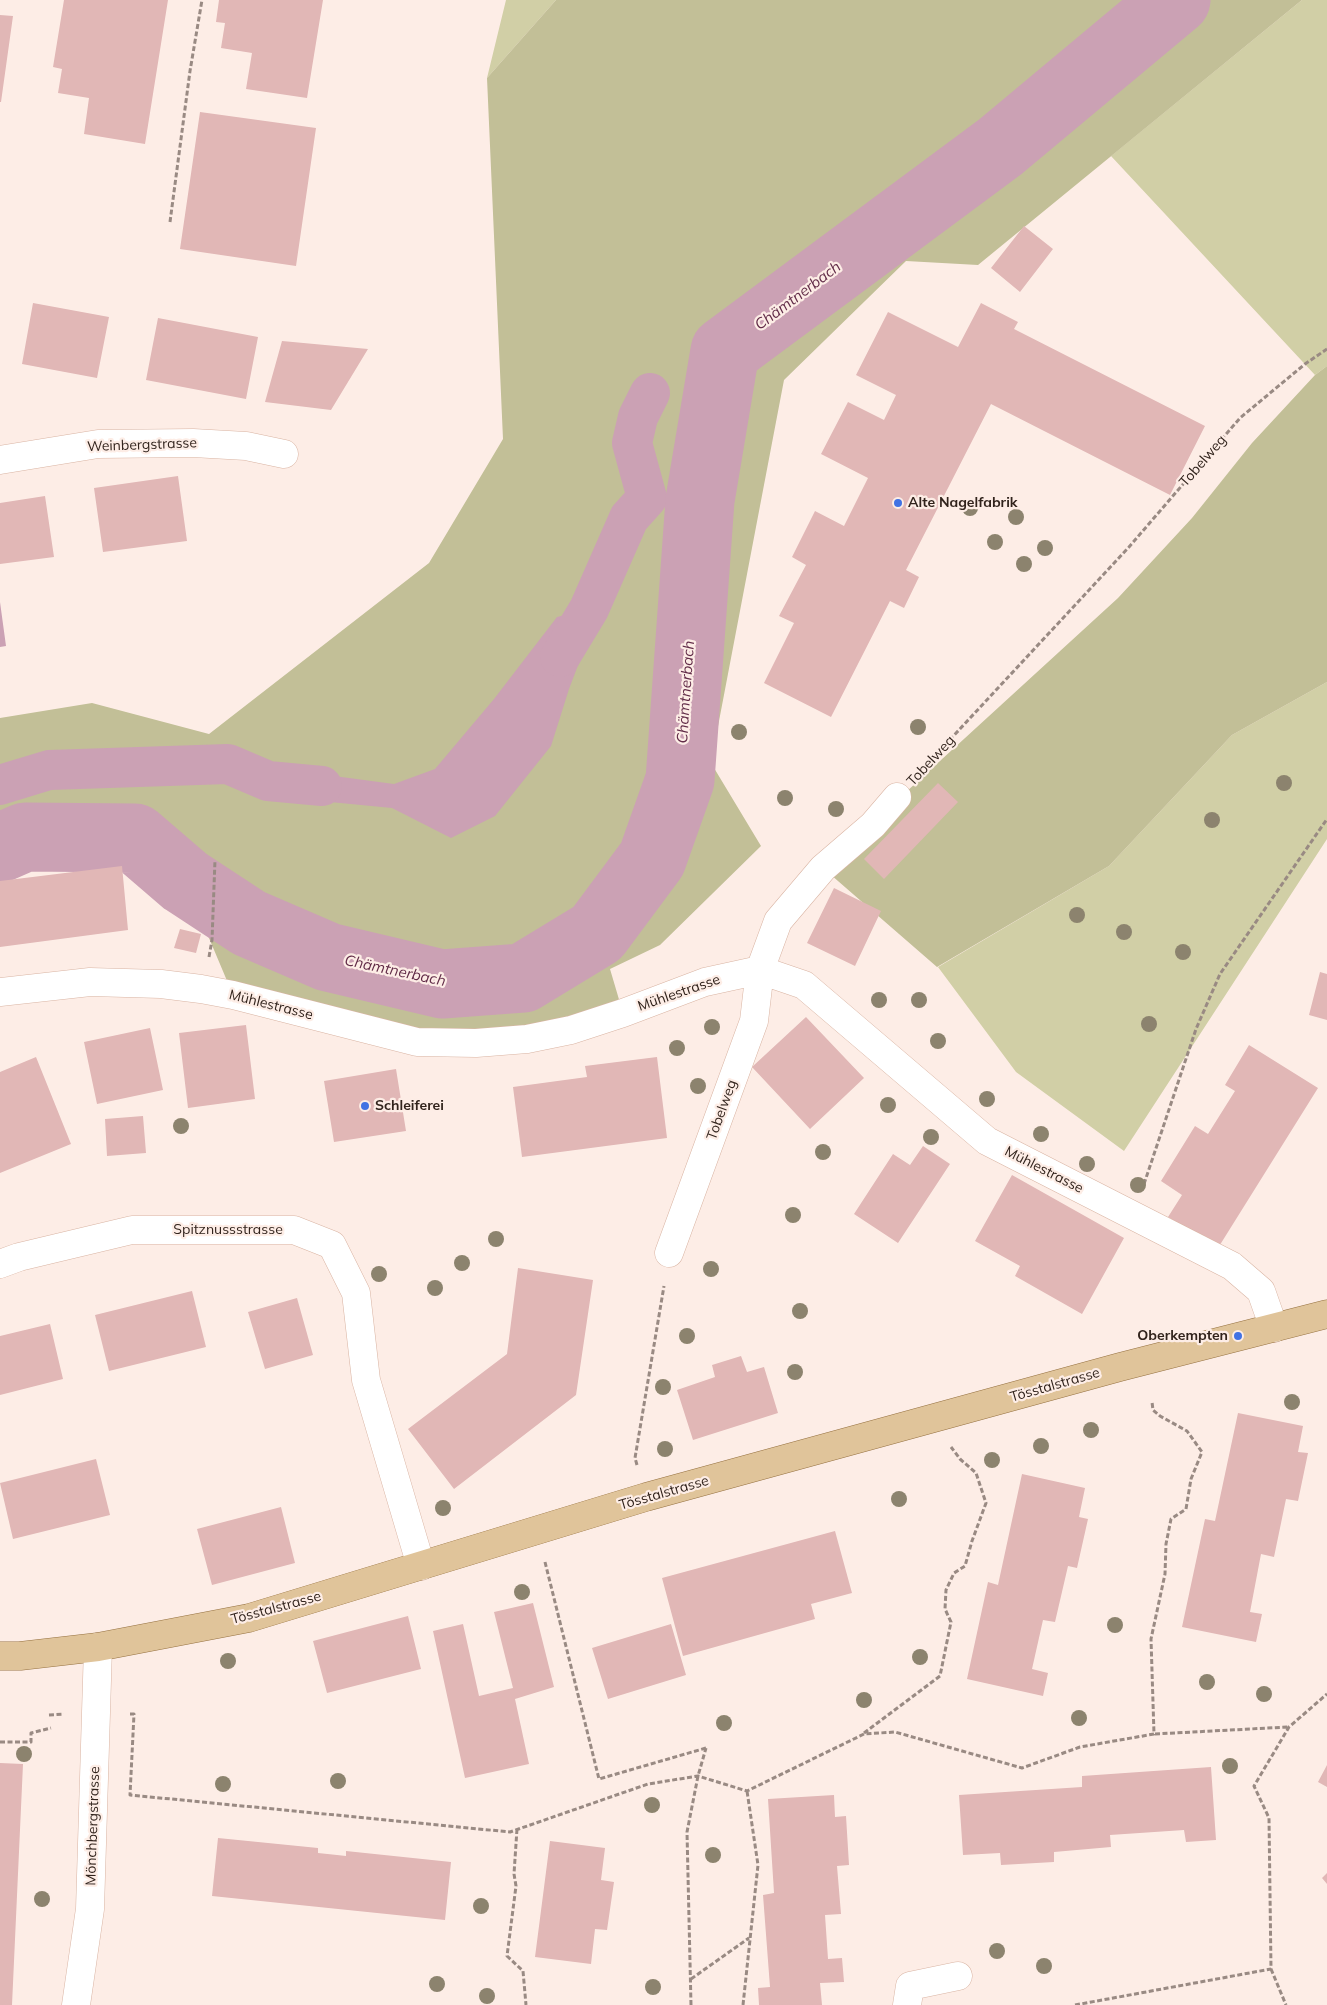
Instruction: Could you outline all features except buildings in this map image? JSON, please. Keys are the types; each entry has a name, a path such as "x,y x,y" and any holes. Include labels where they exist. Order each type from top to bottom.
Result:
{"main road":[{"name":"Tösstalstrasse","path":"0,1656 20,1656 98,1647 249,1618 646,1497 1120,1367 1327,1314"}],"street":[{"name":"Weinbergstrasse","path":"0,460 98,444 192,443 246,446 284,454"},
{"name":"Tobelweg","path":"669,1253 754,1021 760,970 778,921 823,868 873,825 897,797"},
{"name":"Mühlestrasse","path":"0,992 90,982 161,984 201,988 417,1042 476,1043 527,1039 571,1030 623,1013 705,982 760,970 804,985 987,1141 1232,1266 1261,1291 1274,1328"},
{"name":"Spitznussstrasse","path":"0,1264 18,1257 132,1230 294,1230 332,1245 356,1293 366,1380 422,1566"},
{"name":"Mönchbergstrasse","path":"76,2005 90,1909 98,1647"},
{"path":"907,2005 910,1986 958,1976"}],"path":[{"path":"170,222 190,72 202,0"},
{"name":"Tobelweg","path":"897,797 1129,547 1240,418 1305,364 1327,349"},
{"path":"1153,1226 1163,1211 1141,1191 1200,1021 1220,974 1327,819"},
{"path":"212,940 215,860"},
{"path":"646,1497 635,1458 669,1253"},
{"path":"1152,1402 1153,1410 1187,1431 1202,1452 1191,1479 1186,1509 1170,1519 1166,1544 1165,1574 1151,1639 1154,1734"},
{"path":"97,1710 134,1714 130,1795 510,1832 648,1784 698,1776 747,1791 864,1734 940,1676 950,1622 945,1609 946,1590 954,1573 965,1566 986,1503 976,1473 960,1459 949,1445"},
{"path":"537,1531 599,1778 706,1748 698,1776 687,1832 691,2005"},
{"path":"1286,2005 1271,1969 1269,1818 1254,1786 1289,1727 1327,1694"},
{"path":"864,1734 895,1732 1022,1768 1080,1747 1154,1734 1289,1727"},
{"path":"0,1742 31,1742 31,1734 51,1728"},
{"path":"743,2005 758,1865 747,1791"},
{"path":"517,1829 514,1874 516,1886 507,1956 523,1971 526,2005"},
{"path":"691,1979 750,1937"},
{"path":"1075,2005 1271,1969"}],"shaded area":[{"path":"506,0 556,0 487,78"},
{"path":"556,0 1302,0 978,265 906,261 784,380 711,763 761,846 660,945 610,969 623,1013 476,1043 233,995 185,881 135,838 25,837 0,848 0,718 92,703 209,734 429,563 503,439 487,78"},
{"path":"1302,0 1327,0 1327,366 1315,375 1111,156"},
{"path":"1327,366 1327,682 1232,735 1109,866 937,967 823,868 1118,598 1192,518 1252,443 1315,375"},
{"path":"0,602 6,646 0,647"},
{"path":"589,609 594,623 569,689 551,746 495,816 451,838 392,808 330,802 268,792 268,781 274,768 394,784 435,769 494,699 557,617"},
{"path":"1327,682 1327,839 1124,1151 1016,1072 938,967 1109,866 1232,735"}],"waterway":[{"name":"Chämtnerbach","path":"0,848 25,837 135,838 185,881 249,923 328,957 442,984 523,978 597,933 652,859 680,780 700,500 725,351 1000,147 1176,0"},
{"path":"560,657 589,609 629,518 647,498 632,443 638,417 650,393"},
{"path":"0,785 49,770 228,764 268,781 322,786"}],"place":[{"name":"Alte Nagelfabrik","path":"898,503"},
{"name":"Schleiferei","path":"365,1106"},
{"name":"Oberkempten","path":"1238,1336"}]}
